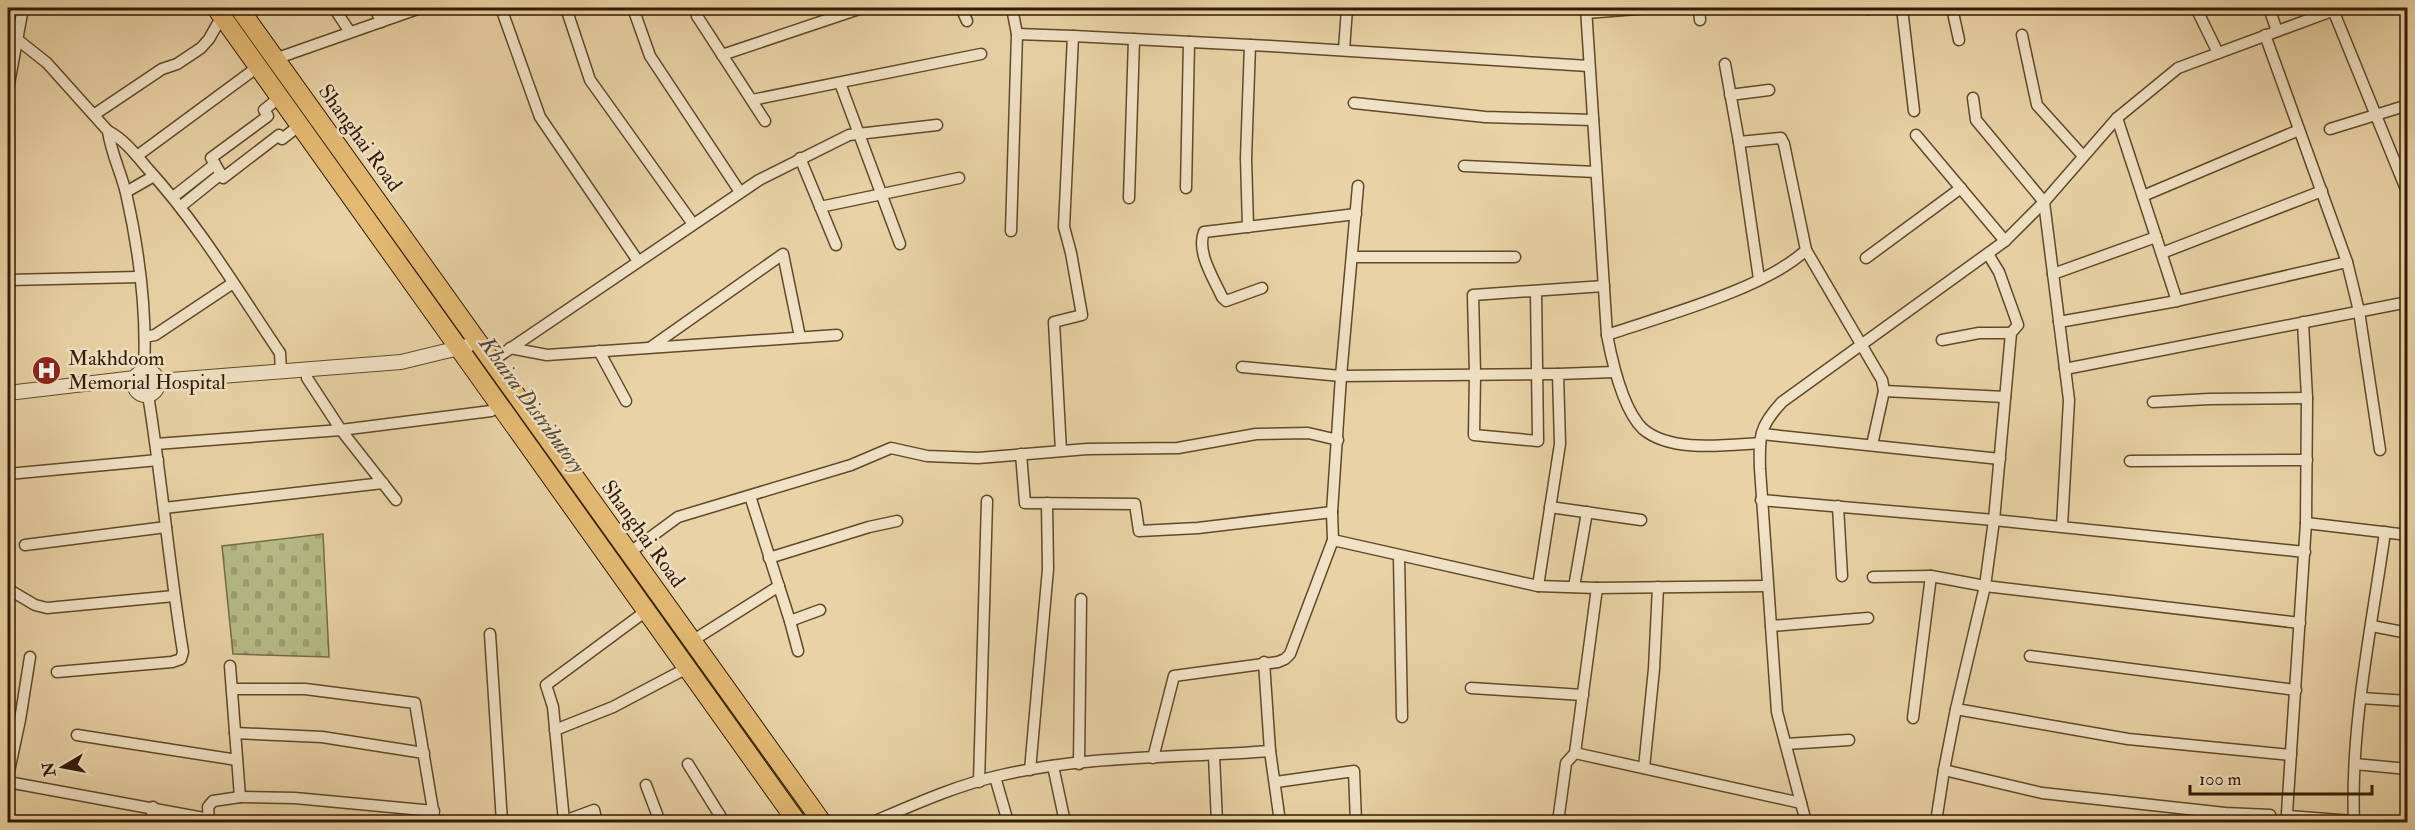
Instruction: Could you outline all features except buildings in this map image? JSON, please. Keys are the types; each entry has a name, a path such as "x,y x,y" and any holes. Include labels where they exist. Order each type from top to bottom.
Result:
{"main road":[{"name":"Shanghai Road","path":"226,11 267,63 469,345 499,405 797,822"},
{"name":"Shanghai Road","path":"267,63 280,97 300,125 469,345 492,361 822,822"}],"street":[{"path":"8,89 12,35 23,8"},
{"path":"334,8 350,32"},
{"path":"375,8 381,22"},
{"path":"137,156 267,63 420,8"},
{"path":"501,8 540,117 638,261"},
{"path":"566,8 590,80 693,224"},
{"path":"633,8 650,56 740,192"},
{"path":"695,8 697,16 765,121"},
{"path":"722,55 842,11 862,8"},
{"path":"962,8 966,21"},
{"path":"1011,231 1017,34 1012,8"},
{"path":"1344,50 1347,8"},
{"path":"1650,8 1586,10 1607,335 1615,372 1627,403 1643,429 1668,441 1702,447 1761,439 1872,445 2000,459"},
{"path":"1699,8 1701,20"},
{"path":"1863,8 1875,8"},
{"path":"1902,8 1914,111"},
{"path":"1952,8 1959,40"},
{"path":"2196,8 2218,53"},
{"path":"2269,8 2277,31"},
{"path":"1806,822 1777,712 1761,500 1761,439 1766,419 1782,402 2006,241 2044,202 2117,118 2178,68 2337,9 2408,194"},
{"path":"95,114 162,69 177,64 201,48 226,11"},
{"path":"1017,34 1344,50 1589,66"},
{"path":"12,35 47,63 108,131 120,138 173,197 280,353 281,371"},
{"path":"2022,35 2037,105 2083,156"},
{"path":"2265,35 2347,262 2359,311 2380,450"},
{"path":"1060,451 1054,322 1082,315 1071,252 1064,227 1073,36"},
{"path":"1129,198 1134,39"},
{"path":"1186,188 1189,42"},
{"path":"1248,227 1246,158 1250,45"},
{"path":"752,100 981,54"},
{"path":"1725,64 1759,279"},
{"path":"840,83 900,244"},
{"path":"1730,95 1769,90"},
{"path":"280,97 264,110 279,135 282,139 300,125"},
{"path":"1973,98 1977,120 2044,202 2069,400 2062,526"},
{"path":"1354,103 1485,117 1593,120"},
{"path":"2330,129 2408,105"},
{"path":"268,116 211,158 214,164 223,178 279,135"},
{"path":"2117,118 2177,301"},
{"path":"492,361 740,192 800,158 849,135 937,125"},
{"path":"2143,196 2299,130"},
{"path":"8,393 139,375 156,375 158,381 154,393 148,395 136,390 139,375 145,337 139,277 126,192 108,131"},
{"path":"1916,135 2006,241"},
{"path":"1739,142 1781,138 1784,144 1806,250 1882,380 1884,391 1872,445"},
{"path":"800,158 836,245"},
{"path":"173,197 214,164"},
{"path":"1464,166 1596,172"},
{"path":"180,207 221,174"},
{"path":"126,192 154,176"},
{"path":"820,207 959,178"},
{"path":"1153,758 1174,676 1264,662 1278,662 1290,654 1333,540 1332,512 1341,376 1358,186"},
{"path":"1866,258 1961,188"},
{"path":"2162,253 2322,191"},
{"path":"1262,288 1226,301 1206,261 1201,241 1204,232 1356,214"},
{"path":"2053,274 2156,237"},
{"path":"1607,335 1716,297 1759,279 1790,264 1806,250"},
{"path":"650,348 783,254 800,337"},
{"path":"1936,822 1956,710 1985,586 1994,520 2011,333 2018,325 1999,272 1988,254"},
{"path":"1352,257 1515,257"},
{"path":"2059,322 2177,301 2347,262"},
{"path":"8,280 139,277"},
{"path":"145,337 155,335 233,283"},
{"path":"1536,291 1538,441 1474,435 1473,295 1604,286"},
{"path":"2065,369 2408,302"},
{"path":"2303,322 2307,398 2306,523 2287,815 2358,822 2355,764 2361,698 2385,532"},
{"path":"1942,340 1979,333 2011,333"},
{"path":"510,348 548,355 837,334"},
{"path":"158,381 400,362 469,345"},
{"path":"598,351 626,401"},
{"path":"1242,367 1341,376 1615,372"},
{"path":"307,370 307,378 341,430 396,500"},
{"path":"1538,586 1560,444 1558,374"},
{"path":"1884,391 2005,397"},
{"path":"57,672 172,662 181,659 183,652 148,395"},
{"path":"2153,402 2307,398"},
{"path":"156,444 341,430 491,411 499,405"},
{"path":"629,553 678,518 851,465 891,448 927,456 978,458 1060,451 1178,448 1256,434 1308,433 1338,440"},
{"path":"1021,454 1024,502 1135,504 1139,531 1198,528 1332,512"},
{"path":"8,474 158,460"},
{"path":"2130,461 2307,460"},
{"path":"164,508 383,483"},
{"path":"750,496 798,651"},
{"path":"1761,500 2062,526 2305,552"},
{"path":"979,782 987,501"},
{"path":"1030,770 1048,568 1047,503"},
{"path":"1838,506 1842,576"},
{"path":"1550,507 1641,520"},
{"path":"1574,587 1587,512"},
{"path":"770,558 869,527 897,521"},
{"path":"2306,523 2408,535"},
{"path":"24,545 166,527"},
{"path":"1333,540 1400,557 1538,586 1597,588 1767,586"},
{"path":"1400,557 1402,717"},
{"path":"1913,718 1931,576"},
{"path":"1874,577 1931,576 1985,586 2300,623"},
{"path":"692,640 779,586"},
{"path":"1644,768 1654,669 1658,587"},
{"path":"1571,822 1558,821 1566,763 1575,753 1597,588"},
{"path":"8,589 35,605 47,608 174,596"},
{"path":"1079,764 1081,599"},
{"path":"790,621 820,610"},
{"path":"597,822 594,810 564,821 553,707 546,685 646,611"},
{"path":"1770,626 1868,618"},
{"path":"2372,626 2408,633"},
{"path":"490,634 502,822"},
{"path":"2030,656 2296,690"},
{"path":"8,776 30,657"},
{"path":"1264,662 1270,751 1280,822"},
{"path":"230,666 240,797"},
{"path":"555,730 613,707 687,668"},
{"path":"1471,688 1583,695"},
{"path":"232,689 305,689 415,703 435,822"},
{"path":"2361,698 2408,701"},
{"path":"1956,710 2128,739 2291,755"},
{"path":"235,733 322,737 368,742 424,753"},
{"path":"77,735 237,760"},
{"path":"1786,744 1849,740"},
{"path":"873,822 945,792 995,777 1030,770 1153,758 1270,751"},
{"path":"1575,753 1801,803"},
{"path":"1214,756 1217,822"},
{"path":"688,764 724,822"},
{"path":"2355,764 2408,769"},
{"path":"1053,766 1065,822"},
{"path":"1944,770 2042,793 2225,818 2270,814"},
{"path":"1276,782 1354,771 1356,822"},
{"path":"995,777 1008,822"},
{"path":"8,782 153,807 209,821 208,807 213,801 240,797 295,798 434,811"},
{"path":"646,785 660,822"},
{"path":"152,822 153,807"}],"green space":[{"path":"323,534 329,657 233,654 222,546"}],"waterway":[{"name":"Khaira Distributory","path":"228,8 234,17"},
{"name":"Khaira Distributory","path":"298,106 809,822"}],"place":[{"name":"Makhdoom Memorial Hospital","path":"47,370"}]}
